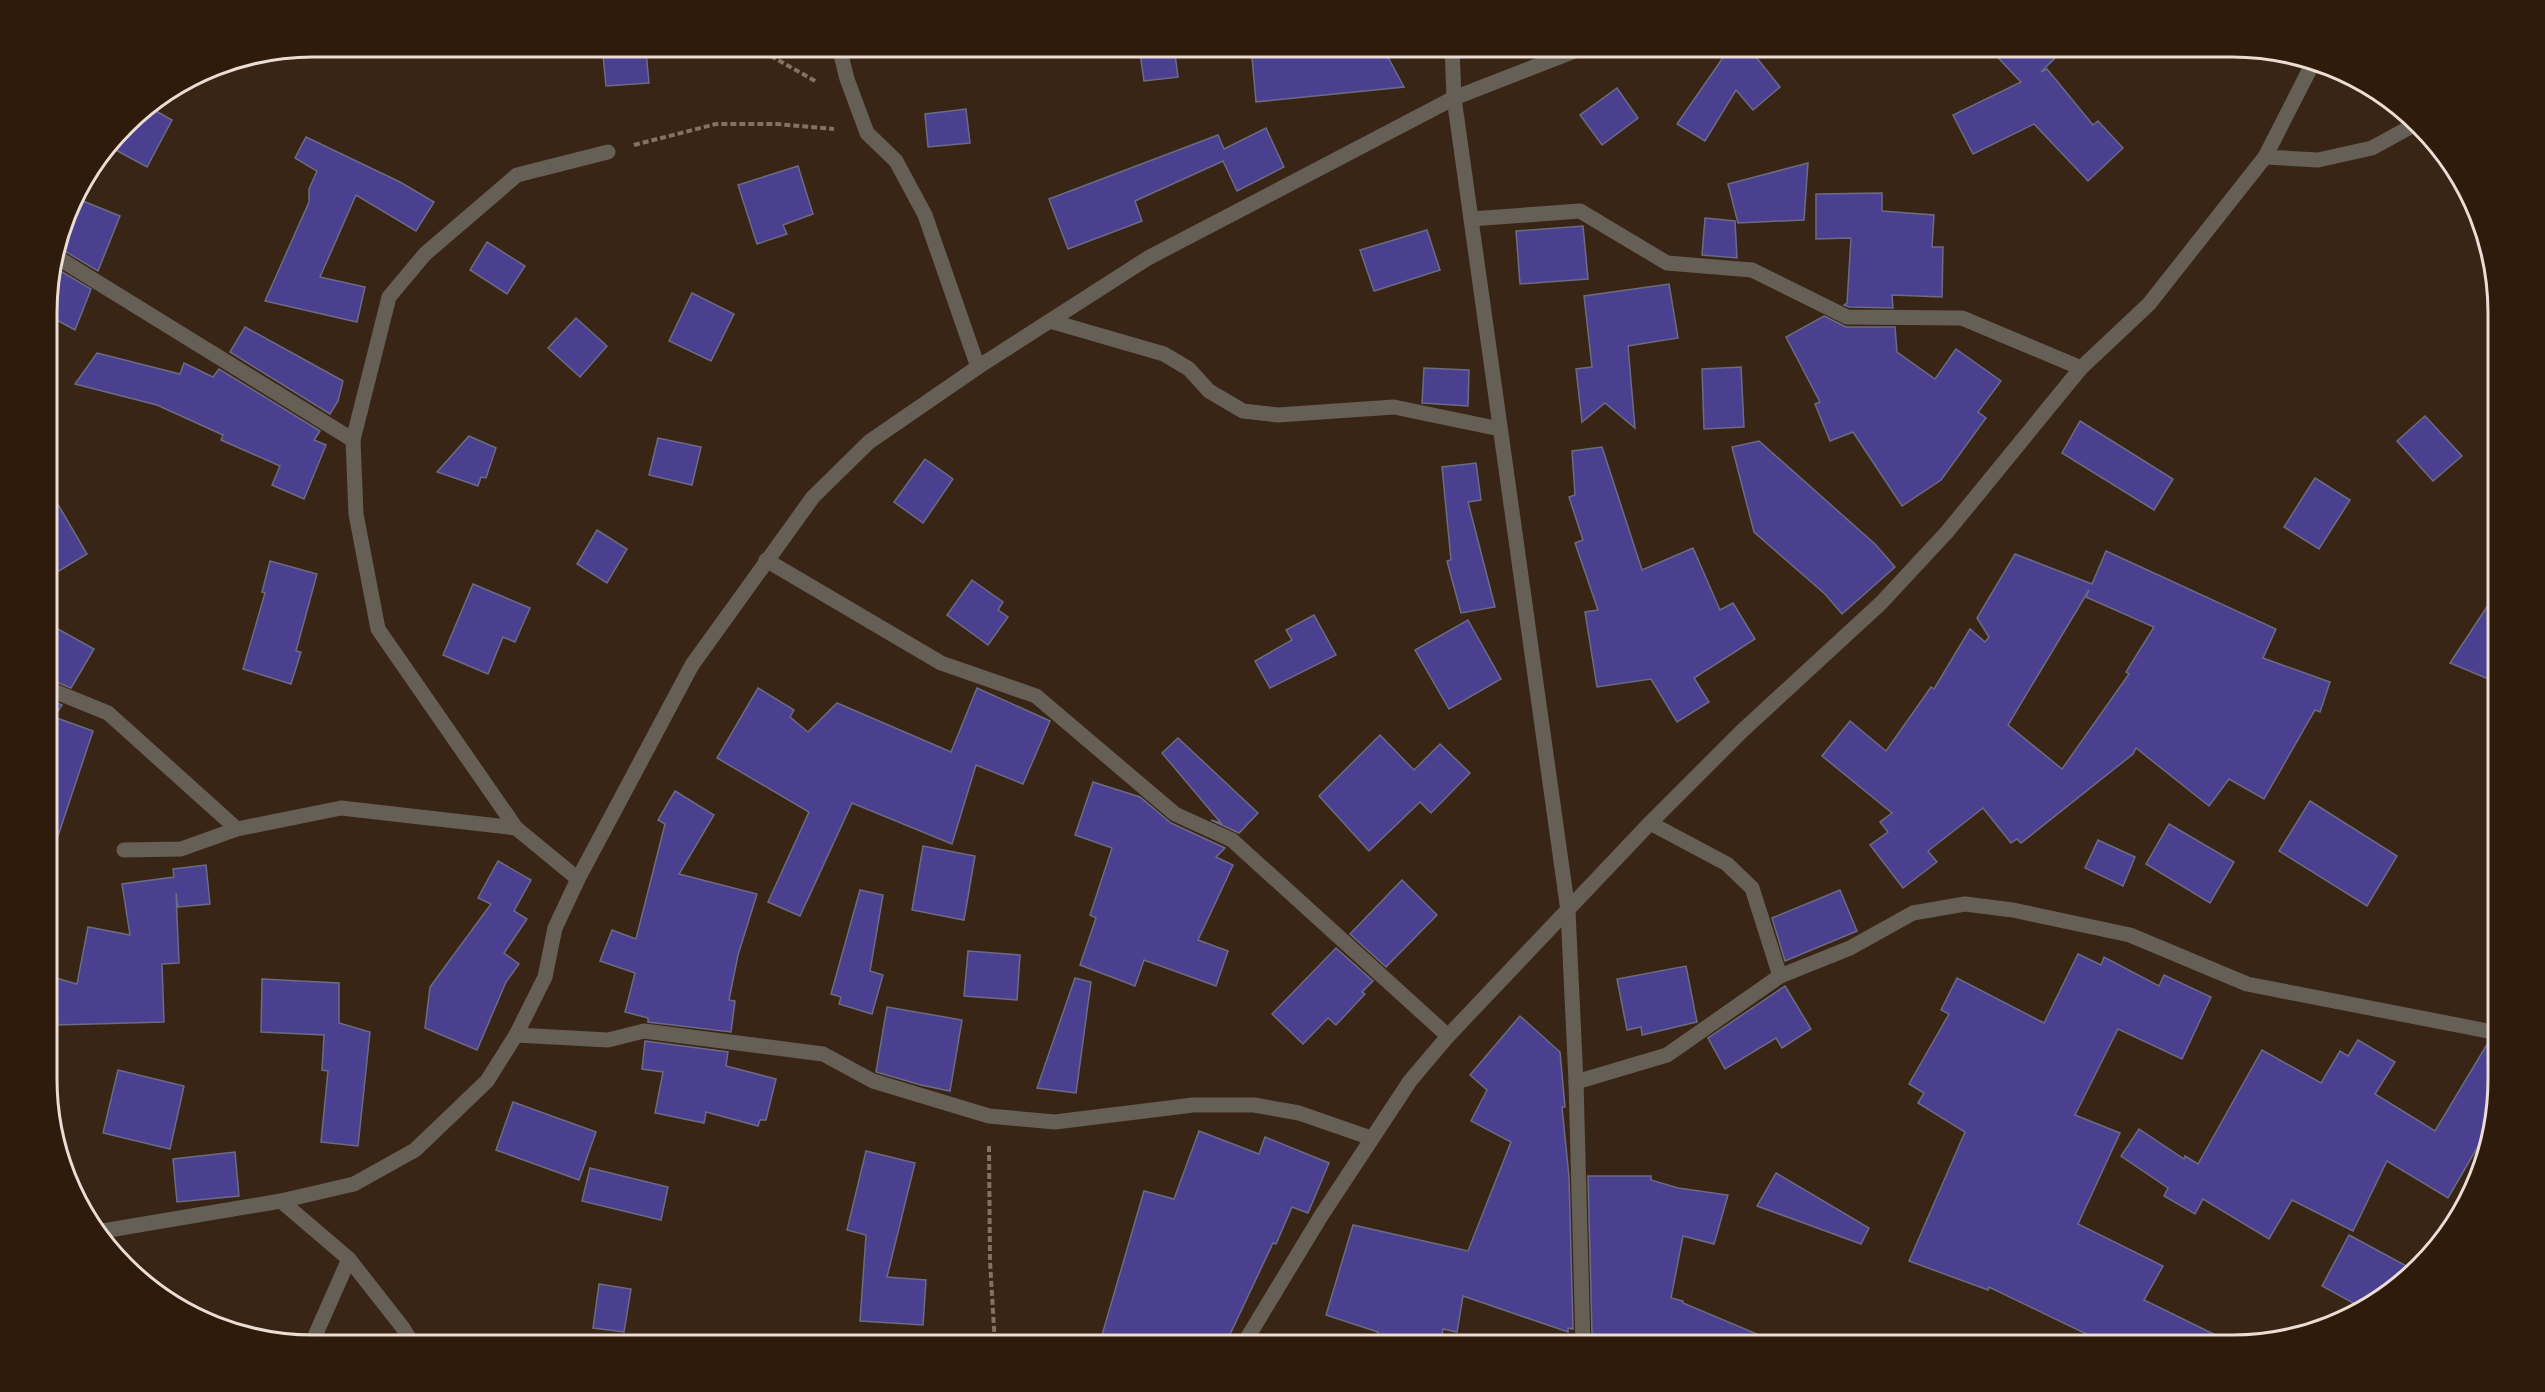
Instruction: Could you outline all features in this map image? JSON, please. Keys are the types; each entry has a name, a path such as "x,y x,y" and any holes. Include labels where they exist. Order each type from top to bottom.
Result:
{"street":[{"path":"842,57 847,79 867,133 896,161 924,215 978,367"},
{"path":"1452,57 1454,98 1568,911 1576,1082 1583,1335"},
{"path":"107,1230 281,1201 354,1184 415,1149 487,1081 516,1035 545,977 555,928 578,879 692,666 813,497 869,442 978,367 1148,258 1454,98 1557,57"},
{"path":"1249,1335 1371,1138 1410,1081 1448,1036 1650,823 1741,732 1881,603 1947,532 2081,368 2149,304 2265,157 2310,69"},
{"path":"2265,157 2318,160 2372,148 2409,128"},
{"path":"578,879 516,828 378,629 356,514 353,440 389,297 425,254 517,175 608,152"},
{"path":"1471,219 1581,211 1667,262 1752,270 1847,317 1962,318 2081,368"},
{"path":"63,260 353,440"},
{"path":"1050,321 1164,354 1189,369 1209,391 1243,411 1278,415 1394,407 1500,429"},
{"path":"766,560 941,663 1036,696 1175,814 1232,840 1448,1036"},
{"path":"57,691 108,713 237,829"},
{"path":"124,850 181,849 237,829 341,808 516,828"},
{"path":"1650,823 1727,864 1752,888 1780,976"},
{"path":"1576,1082 1667,1055 1780,976 1850,948 1913,913 1965,904 2013,910 2130,935 2247,984 2488,1031"},
{"path":"516,1035 608,1040 644,1030 823,1054 873,1081 989,1116 1055,1122 1193,1105 1254,1105 1299,1113 1371,1138"},
{"path":"281,1201 349,1259 407,1335"},
{"path":"315,1335 349,1259"}],"path":[{"path":"774,57 818,83 847,79"},
{"path":"608,152 716,124 777,124 867,133"},
{"path":"989,1116 990,1260 994,1335"}],"building":[{"path":"603,57 647,57 649,83 606,86"},
{"path":"1141,57 1175,57 1178,77 1144,81"},
{"path":"1252,57 1388,57 1404,87 1256,102"},
{"path":"1723,57 1756,57 1780,87 1753,110 1736,90 1705,141 1677,124"},
{"path":"1997,57 2056,57 2041,72 2047,69 2093,125 2098,121 2123,148 2088,181 2034,124 1973,154 1953,115 2021,82"},
{"path":"1617,88 1638,118 1602,145 1580,115"},
{"path":"966,109 970,143 928,147 925,114"},
{"path":"156,111 172,120 147,167 115,150"},
{"path":"1266,128 1284,167 1237,191 1223,161 1135,201 1142,221 1068,249 1049,199 1218,135 1224,149"},
{"path":"306,137 400,182 434,202 416,231 356,195 320,277 365,287 357,322 265,301 309,202 309,189 317,171 295,158"},
{"path":"1808,163 1804,220 1738,223 1728,184"},
{"path":"798,166 813,214 783,225 787,234 757,244 738,185"},
{"path":"1882,193 1882,211 1934,215 1932,247 1943,247 1942,297 1892,295 1893,308 1844,305 1847,303 1851,238 1816,239 1816,194"},
{"path":"83,201 120,216 98,271 65,251"},
{"path":"1705,218 1735,221 1737,258 1702,255"},
{"path":"1583,226 1588,279 1520,284 1516,231"},
{"path":"1427,230 1440,270 1374,291 1360,250"},
{"path":"487,242 525,266 507,294 470,270"},
{"path":"60,271 91,289 75,330 57,320"},
{"path":"1669,284 1678,338 1628,346 1635,428 1605,403 1582,422 1576,369 1592,367 1584,296"},
{"path":"692,293 734,314 711,361 669,341"},
{"path":"1824,316 1846,327 1895,327 1897,352 1935,379 1956,349 2001,381 1978,412 1986,418 1941,480 1902,506 1853,432 1830,441 1815,404 1820,402 1786,337"},
{"path":"576,318 607,346 580,377 548,348"},
{"path":"245,327 343,381 338,401 330,414 230,352"},
{"path":"97,353 180,374 184,363 213,377 219,369 320,431 314,440 326,445 304,499 272,485 280,466 221,440 223,435 157,405 75,384"},
{"path":"1741,367 1744,427 1704,429 1702,369"},
{"path":"1424,368 1469,370 1468,406 1422,403"},
{"path":"2425,416 2462,456 2433,481 2397,441"},
{"path":"2080,421 2173,479 2154,510 2062,453"},
{"path":"469,436 496,448 486,478 481,477 478,486 437,472"},
{"path":"658,438 701,447 692,485 649,475"},
{"path":"1759,441 1875,544 1895,567 1842,614 1825,594 1754,532 1732,447"},
{"path":"1602,447 1642,570 1693,548 1720,610 1733,603 1755,639 1694,678 1709,702 1677,722 1651,679 1597,687 1585,612 1598,610 1575,543 1583,540 1569,497 1575,495 1572,451"},
{"path":"925,459 953,479 923,523 894,502"},
{"path":"1476,463 1481,500 1468,502 1495,607 1461,613 1447,561 1451,560 1442,467"},
{"path":"2315,478 2350,500 2319,549 2284,527"},
{"path":"57,503 87,554 57,572"},
{"path":"597,530 627,549 607,583 577,564"},
{"path":"2106,551 2276,629 2263,658 2330,682 2320,712 2315,710 2264,799 2229,779 2209,806 2136,748 2133,754 2021,843 2017,839 2011,843 1983,808 1928,851 1937,862 1903,888 1870,845 1888,832 1880,822 1892,813 1822,756 1850,721 1886,751 1931,687 1934,689 1970,629 1985,642 1989,637 1977,618 2015,554 2092,584","holes":["2089,590 2086,597 2154,627 2126,672 2129,674 2062,769 2008,725"]},
{"path":"270,561 317,574 296,651 301,652 291,684 243,669 265,593 262,592"},
{"path":"972,580 1003,602 998,610 1008,617 988,645 947,615"},
{"path":"473,584 530,608 515,642 503,637 488,674 443,655"},
{"path":"2488,605 2488,679 2450,663"},
{"path":"1314,615 1336,655 1270,688 1255,661 1292,640 1286,630"},
{"path":"1468,620 1501,679 1449,709 1415,650"},
{"path":"57,628 94,649 71,688 57,682"},
{"path":"758,688 794,710 790,717 808,732 837,703 951,752 977,688 1050,721 1023,784 976,765 952,844 852,803 800,916 768,902 809,812 717,758"},
{"path":"57,703 62,705 57,712"},
{"path":"57,718 93,731 57,839"},
{"path":"1380,735 1414,770 1440,744 1470,773 1431,813 1420,802 1369,851 1319,796"},
{"path":"1178,738 1258,813 1239,833 1211,820 1221,823 1162,753"},
{"path":"1093,782 1140,797 1171,823 1225,848 1216,857 1233,865 1198,940 1228,951 1216,986 1144,960 1135,986 1080,965 1096,918 1090,915 1112,848 1075,835"},
{"path":"675,791 714,815 679,874 757,894 738,955 729,1000 735,1001 731,1032 648,1022 648,1018 625,1012 635,973 600,961 612,930 636,939 665,824 658,820"},
{"path":"2310,801 2397,856 2367,906 2279,851"},
{"path":"2169,824 2234,862 2210,903 2146,864"},
{"path":"2098,840 2135,857 2123,886 2085,868"},
{"path":"923,846 975,856 964,920 912,910"},
{"path":"498,861 531,880 514,911 527,919 504,953 519,964 506,982 477,1050 425,1028 430,987 491,904 478,898"},
{"path":"206,865 210,904 178,907 176,893 179,963 162,964 164,1022 57,1025 57,978 77,984 88,927 130,935 122,884 174,877 173,869"},
{"path":"1402,880 1437,915 1386,967 1350,934"},
{"path":"860,890 883,895 870,971 883,975 872,1014 839,1004 841,997 831,994"},
{"path":"1840,890 1857,931 1785,961 1772,918"},
{"path":"1336,948 1373,981 1362,992 1365,994 1336,1025 1328,1018 1303,1044 1272,1014"},
{"path":"968,951 1020,955 1017,1000 964,996"},
{"path":"2078,954 2101,965 2104,957 2159,986 2164,975 2211,997 2182,1059 2118,1029 2075,1115 2120,1133 2078,1224 2163,1266 2144,1300 2216,1335 2088,1335 1989,1287 1988,1290 1909,1261 1965,1132 1918,1103 1924,1093 1909,1084 1949,1014 1941,1010 1957,978 2044,1023"},
{"path":"1686,966 1697,1022 1642,1035 1641,1027 1627,1030 1617,979"},
{"path":"1075,978 1091,982 1076,1093 1037,1088"},
{"path":"262,979 339,983 339,1023 370,1032 358,1146 321,1142 328,1071 322,1070 324,1035 261,1032"},
{"path":"1785,986 1811,1029 1782,1048 1776,1038 1725,1069 1708,1038"},
{"path":"887,1007 962,1020 950,1091 876,1072"},
{"path":"1520,1016 1560,1052 1565,1107 1562,1107 1569,1177 1573,1329 1568,1328 1568,1332 1463,1296 1457,1332 1443,1329 1442,1335 1377,1335 1378,1332 1326,1315 1353,1225 1468,1251 1511,1142 1471,1121 1487,1090 1470,1075"},
{"path":"2358,1040 2395,1062 2375,1094 2435,1131 2488,1043 2486,1113 2479,1144 2448,1198 2387,1161 2353,1231 2292,1200 2269,1239 2203,1199 2195,1214 2164,1196 2168,1188 2121,1156 2139,1129 2184,1159 2185,1156 2198,1164 2262,1050 2321,1083 2340,1051 2348,1056"},
{"path":"645,1041 728,1052 726,1066 776,1079 766,1120 760,1120 758,1126 706,1112 704,1123 655,1113 663,1072 642,1069"},
{"path":"118,1070 184,1086 170,1149 103,1133"},
{"path":"513,1102 596,1132 579,1180 496,1150"},
{"path":"1199,1131 1259,1154 1265,1137 1329,1163 1308,1213 1292,1207 1276,1244 1273,1243 1230,1335 1102,1335 1144,1191 1174,1199"},
{"path":"866,1151 915,1163 887,1277 926,1280 923,1325 860,1321 866,1235 847,1230"},
{"path":"235,1152 239,1196 177,1202 173,1159"},
{"path":"590,1168 668,1187 661,1220 582,1201"},
{"path":"1776,1173 1869,1228 1861,1244 1757,1206"},
{"path":"1588,1176 1651,1176 1651,1180 1678,1188 1728,1195 1714,1244 1683,1236 1671,1298 1683,1301 1683,1303 1759,1335 1592,1334"},
{"path":"2349,1235 2407,1266 2355,1304 2322,1286"},
{"path":"599,1284 631,1289 624,1332 593,1328"}]}
